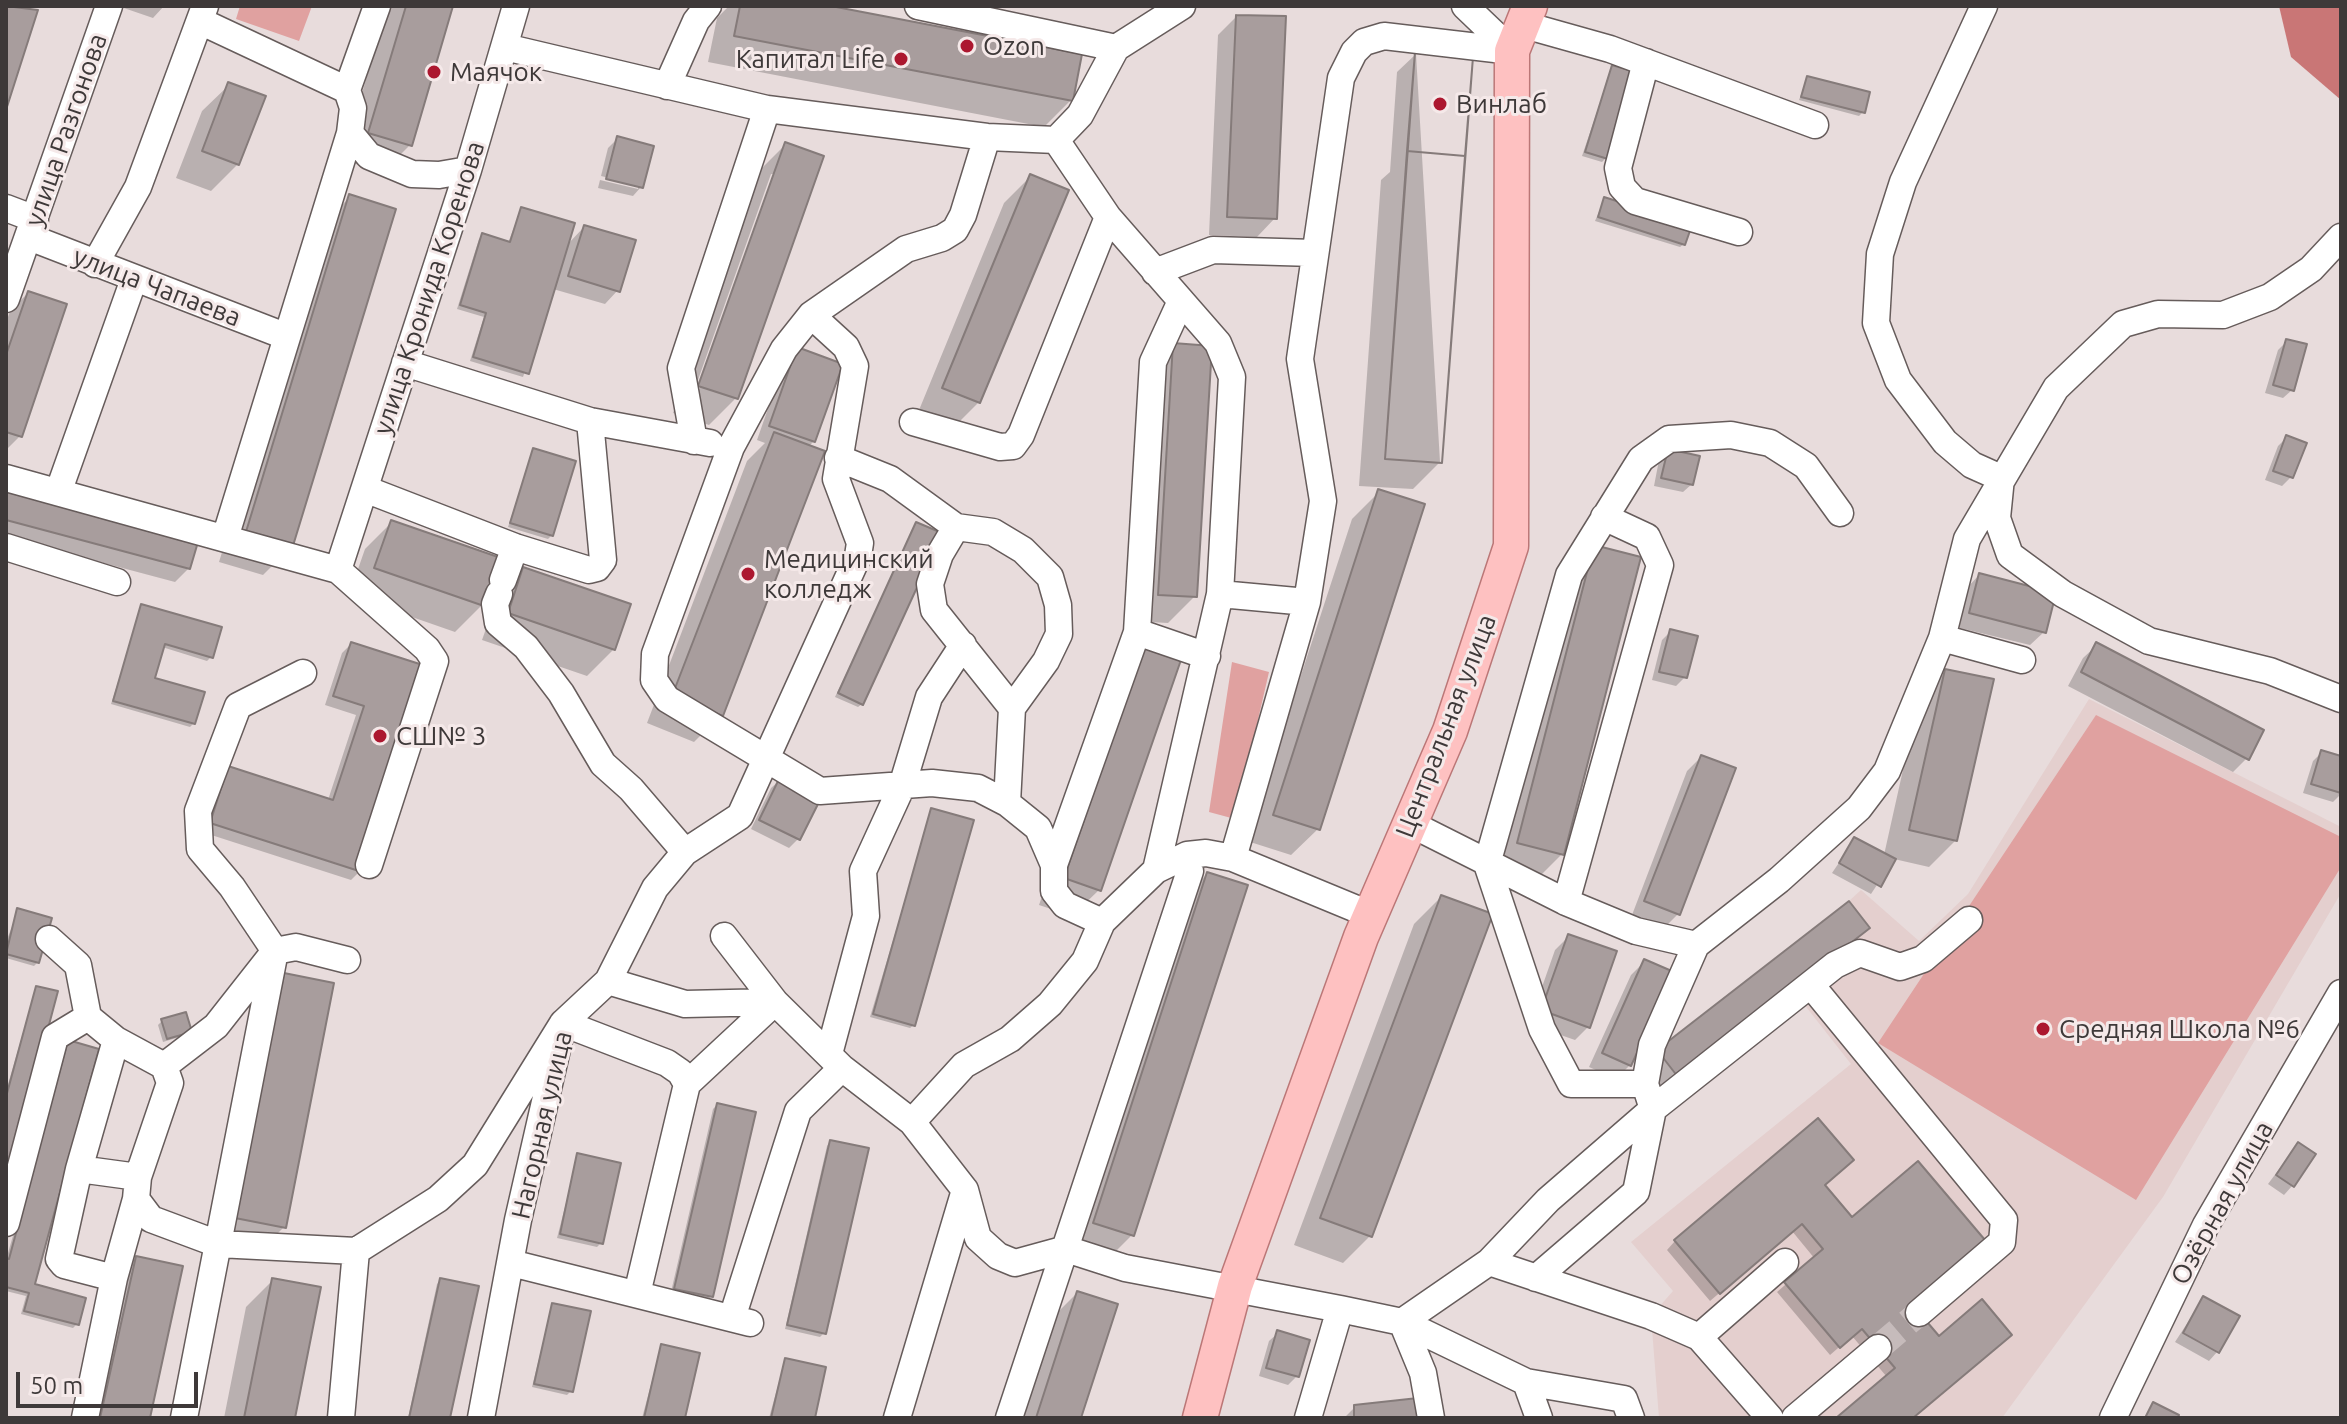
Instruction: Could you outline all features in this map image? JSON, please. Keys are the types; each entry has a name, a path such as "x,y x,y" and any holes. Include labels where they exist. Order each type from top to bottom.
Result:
{"main road":[{"name":"Центральная улица","path":"1200,1418 1235,1286 1371,915 1450,731 1511,546 1521,27"}],"street":[{"name":"улица Разгонова","path":"6,299 109,6"},
{"path":"225,538 350,133 353,108 347,90 377,6"},
{"name":"улица Кронида Коренова","path":"338,570 468,170 516,6"},
{"path":"667,86 696,21 708,6"},
{"path":"918,6 1116,48"},
{"path":"505,47 767,109 987,137 1056,140 1080,115 1116,48 1182,6"},
{"path":"1465,6 1521,27 1646,62 1815,125"},
{"path":"1984,6 1903,182 1880,254 1876,323 1898,380 1945,442 1972,465 2001,478"},
{"path":"95,264 138,187 202,13 347,90"},
{"path":"1233,858 1307,602 1323,501 1300,359 1341,78 1354,52 1364,42 1384,36 1521,27"},
{"path":"1646,62 1618,168 1622,187 1635,201 1739,232"},
{"path":"694,441 681,368 767,109"},
{"path":"350,133 369,156 412,174 439,175 468,170"},
{"path":"987,137 963,215 955,230 942,238 906,249 811,315 784,349 731,447 655,654 654,680 667,699 820,791 932,783 978,788 1007,803 1038,828 1054,865"},
{"path":"1056,140 1108,217 1218,343 1232,377 1220,594 1156,870"},
{"name":"улица Чапаева","path":"6,208 32,228 95,264 285,336"},
{"path":"913,422 1000,447 1013,446 1021,435 1108,217"},
{"path":"1536,1278 1636,1192 1653,1109 1645,1084 1652,1045 1696,945 1779,880 1859,808 1887,771 1942,638 1967,539 2056,388 2123,324 2158,314 2223,315 2270,297 2311,269 2341,237"},
{"path":"1155,272 1213,250 1314,253"},
{"path":"59,490 134,279"},
{"path":"1102,922 1065,905 1054,891 1054,865 1137,632 1153,362 1181,301"},
{"name":"Нагорная улица","path":"481,1418 563,1023 608,981 655,888 685,852 740,816 858,556 860,543 836,479 855,366 846,347 811,315"},
{"path":"405,363 590,421 731,447"},
{"path":"365,489 515,547 589,570 597,568 603,560 590,421"},
{"path":"1645,1084 1571,1084 1542,1029 1487,864 1569,575 1641,459 1669,439 1731,435 1770,443 1806,466 1840,513"},
{"path":"838,458 890,479 956,527 993,532 1023,550 1050,577 1058,605 1059,634 1046,661 1012,708 1007,803"},
{"path":"6,478 59,490 338,570 427,649 435,661 369,865"},
{"path":"2001,478 1997,518 2010,555 2063,594 2149,641 2270,671 2341,699"},
{"path":"1566,902 1660,565 1647,537 1604,517"},
{"path":"956,527 940,554 930,584 934,610 1012,708"},
{"path":"6,547 117,582"},
{"path":"515,547 495,604 498,623 526,647 561,693 603,764 631,789 685,852"},
{"path":"1220,594 1307,602"},
{"path":"1137,632 1207,656"},
{"path":"1942,638 2022,660"},
{"path":"511,1263 741,1320 798,1111 835,1061 866,916 863,871 902,786 929,697 963,645"},
{"path":"184,1418 275,951 232,887 200,849 198,811 238,706 303,673"},
{"path":"1411,824 1566,902 1636,931 1696,945"},
{"path":"912,1122 964,1065 1010,1039 1050,1004 1085,961 1102,922 1156,870 1187,855 1206,853 1233,858 1371,915"},
{"path":"1009,1418 1190,871"},
{"path":"1402,1322 1489,1262 1548,1200 1653,1109 1835,965 1860,953 1900,967 1923,959 1969,920"},
{"path":"724,936 775,1002 835,1061 912,1122 965,1190 978,1238 998,1256 1015,1263 1066,1249 1125,1268 1235,1286 1402,1322 1526,1382 1624,1399 1631,1418"},
{"path":"49,939 78,965 88,1017 116,1040 164,1066 170,1083 137,1188 114,1278 85,1418"},
{"path":"164,1066 216,1026 275,951 296,947 347,960"},
{"path":"608,981 685,1004 775,1002"},
{"path":"1811,985 2004,1220 2002,1242 1919,1313"},
{"name":"Озёрная улица","path":"2113,1418 2206,1225 2341,993"},
{"path":"637,1294 687,1084 775,1002"},
{"path":"6,1223 55,1037 88,1017"},
{"path":"79,1169 137,1188 151,1219 218,1244 356,1251 438,1199 475,1165 563,1023 667,1063 680,1072 687,1084"},
{"path":"114,1278 64,1265 59,1259 79,1169 116,1040"},
{"path":"897,1418 965,1190"},
{"path":"341,1418 356,1251"},
{"path":"1489,1262 1651,1316 1699,1337 1770,1418"},
{"path":"1699,1337 1785,1262"},
{"path":"1308,1418 1340,1309"},
{"path":"1402,1322 1423,1373 1431,1418"},
{"path":"1795,1418 1878,1348"},
{"path":"1526,1382 1539,1418"}],"shaded area":[{"path":"240,6 312,6 299,41 236,19"},
{"path":"2279,6 2341,6 2341,100 2291,57"},
{"path":"1232,662 1269,672 1235,819 1209,812"},
{"name":"Средняя Школа №6","path":"2089,699 2341,827 2341,893 2163,1197 2002,1418 1659,1418 1651,1316 1673,1291 1631,1242 1851,1064 1792,989 1870,928 1849,901 1861,890 1919,941 1968,894"},
{"path":"2096,715 2341,837 2341,867 2136,1200 1878,1043"}],"building":[{"path":"6,6 38,10 6,110"},
{"path":"406,6 453,6 412,146 368,133"},
{"path":"740,6 831,6 1082,54 1073,101 734,36"},
{"path":"1236,15 1286,16 1277,219 1227,217"},
{"name":"Винлаб","path":"1415,52 1473,57 1465,156 1407,151"},
{"path":"1415,52 1473,57 1442,463 1385,459"},
{"path":"1612,65 1635,72 1608,159 1585,152"},
{"path":"1807,76 1870,92 1865,113 1801,97"},
{"path":"228,82 266,96 239,165 202,151"},
{"path":"617,136 654,146 643,188 606,179"},
{"path":"785,142 824,156 738,399 698,386"},
{"path":"1407,151 1465,156 1442,463 1385,459"},
{"path":"1030,174 1069,190 980,403 942,388"},
{"path":"349,194 396,209 292,549 245,535"},
{"path":"1604,197 1692,225 1685,245 1598,217"},
{"path":"521,207 575,223 529,374 473,357 486,313 460,305 482,233 510,242"},
{"path":"584,225 636,240 620,292 568,276"},
{"path":"28,291 67,304 22,437 6,432 6,355"},
{"path":"2286,339 2307,344 2294,391 2273,385"},
{"path":"1173,343 1212,346 1197,597 1158,595"},
{"path":"797,347 843,364 815,442 769,426"},
{"name":"Медицинский колледж","path":"774,432 825,451 723,716 672,696"},
{"path":"2286,435 2307,443 2293,478 2273,471"},
{"path":"533,448 576,461 553,536 510,523"},
{"path":"1668,449 1700,456 1693,485 1661,478"},
{"path":"1378,489 1425,504 1320,830 1273,815"},
{"path":"6,490 198,542 190,569 6,520"},
{"path":"391,520 501,558 484,606 374,568"},
{"path":"916,522 942,533 863,705 838,693"},
{"path":"1594,545 1641,557 1564,855 1517,843"},
{"path":"523,567 631,604 615,650 508,613"},
{"path":"1979,573 2056,593 2046,633 1969,613"},
{"path":"141,604 222,627 213,658 165,644 155,678 205,692 195,724 113,701"},
{"path":"1670,629 1698,636 1687,678 1659,672"},
{"name":"СШ№ 3","path":"351,642 429,667 362,872 210,823 228,766 333,800 364,706 333,696"},
{"path":"2096,642 2264,730 2249,760 2081,672"},
{"path":"1145,644 1182,657 1101,891 1064,878"},
{"path":"1945,669 1994,679 1957,841 1909,830"},
{"path":"2321,750 2341,756 2341,793 2311,784"},
{"path":"1701,755 1736,768 1680,915 1644,901"},
{"path":"780,777 821,798 800,840 759,820"},
{"path":"931,808 974,820 915,1026 873,1014"},
{"path":"1854,837 1896,859 1881,887 1839,863"},
{"path":"1207,872 1248,885 1134,1236 1093,1223"},
{"path":"1441,895 1493,914 1372,1237 1320,1218"},
{"path":"1849,901 1870,928 1678,1077 1657,1050"},
{"path":"17,908 52,918 39,963 6,954"},
{"path":"1568,934 1617,951 1590,1028 1541,1010"},
{"path":"1644,959 1674,972 1631,1066 1602,1053"},
{"path":"284,973 334,983 286,1228 235,1218"},
{"path":"36,986 58,991 6,1186 6,1097"},
{"path":"186,1012 192,1032 167,1039 161,1019"},
{"path":"68,1040 99,1049 35,1284 86,1298 79,1325 24,1311 29,1293 6,1287 6,1258 9,1259"},
{"path":"717,1103 756,1112 713,1297 674,1289"},
{"path":"1818,1118 1854,1160 1825,1185 1852,1217 1918,1161 1985,1240 1911,1303 1939,1336 1982,1299 2012,1335 1913,1418 1836,1418 1895,1368 1862,1329 1840,1348 1784,1282 1823,1249 1802,1224 1720,1294 1674,1240"},
{"path":"830,1140 869,1148 826,1334 787,1325"},
{"path":"2298,1142 2316,1154 2294,1187 2276,1175"},
{"path":"577,1153 621,1163 603,1244 560,1234"},
{"path":"136,1256 183,1266 150,1418 100,1418"},
{"path":"272,1278 321,1287 295,1418 244,1418"},
{"path":"440,1278 479,1286 450,1418 409,1418"},
{"path":"1077,1291 1118,1304 1081,1418 1036,1418"},
{"path":"2203,1296 2240,1316 2219,1353 2183,1333"},
{"path":"552,1303 591,1311 573,1392 534,1384"},
{"path":"1277,1330 1310,1340 1299,1377 1266,1368"},
{"path":"661,1344 700,1353 685,1418 644,1418"},
{"path":"785,1358 826,1367 815,1418 771,1418"},
{"path":"1418,1398 1418,1418 1354,1418 1354,1405"},
{"path":"2153,1402 2179,1415 2178,1418 2145,1418"}],"tunnel":[{"path":"1878,1348 1919,1313"}],"place":[{"name":"Ozon","path":"967,46"},
{"name":"Капитал Life","path":"901,59"},
{"name":"Маячок","path":"434,72"},
{"name":"Винлаб","path":"1440,104"},
{"name":"Медицинский колледж","path":"748,574"},
{"name":"СШ№ 3","path":"380,736"},
{"name":"Средняя Школа №6","path":"2043,1029"}]}
